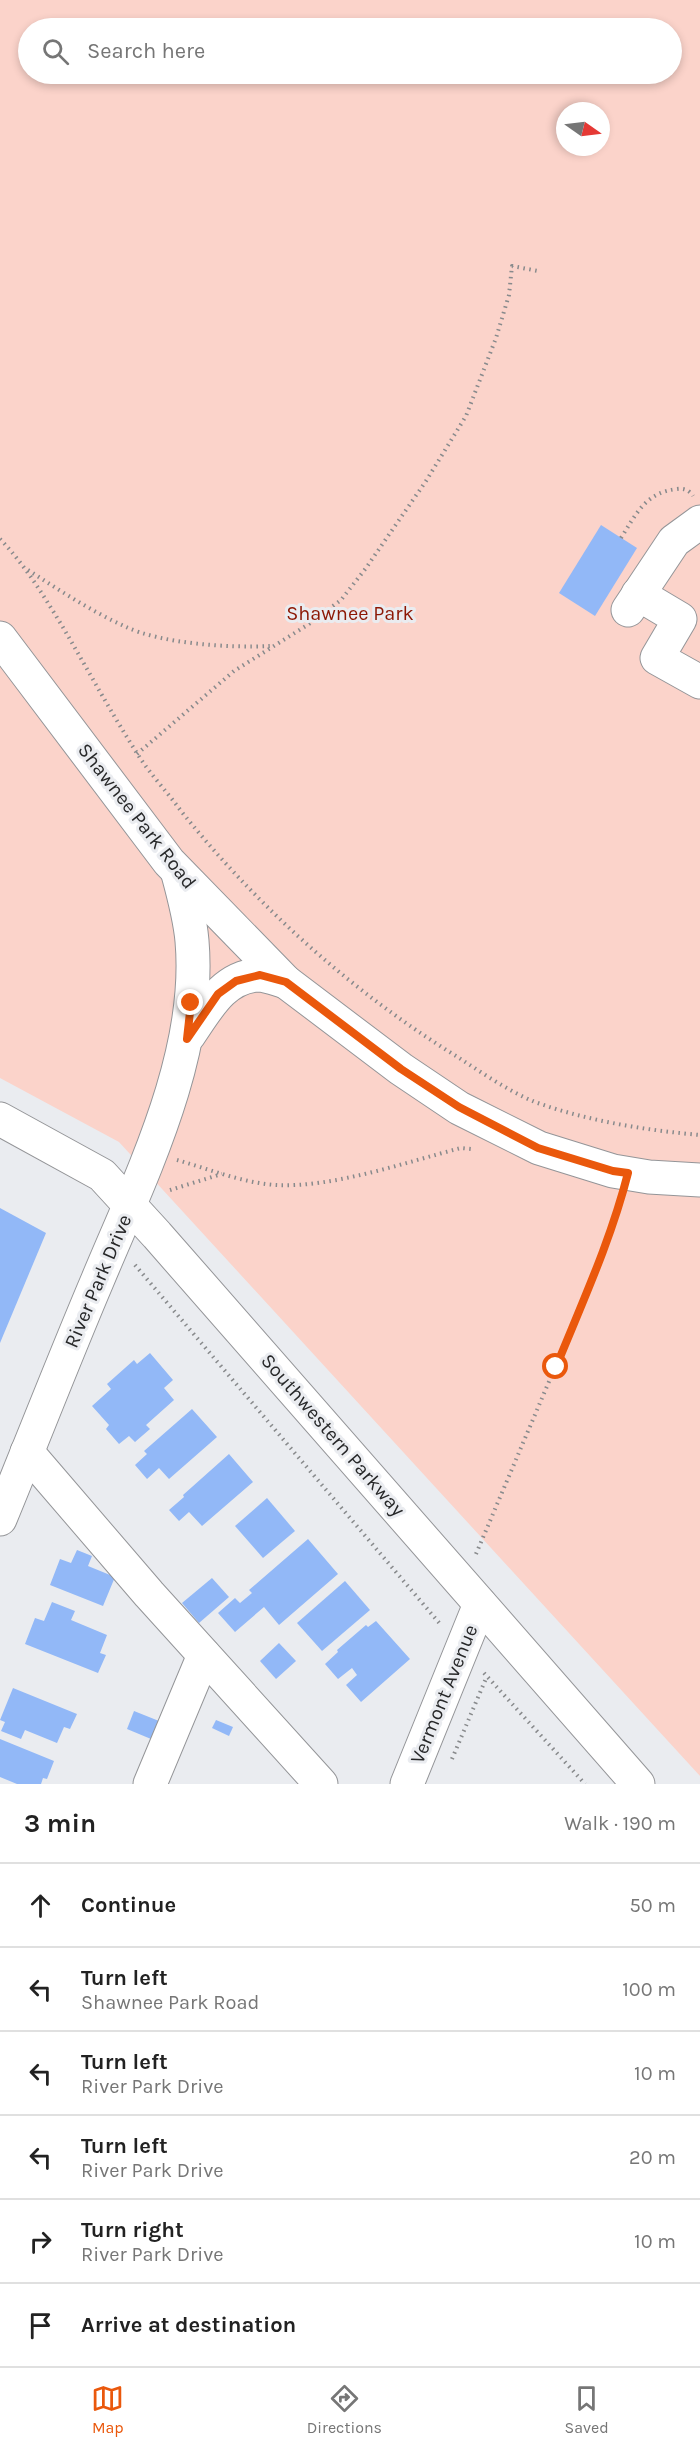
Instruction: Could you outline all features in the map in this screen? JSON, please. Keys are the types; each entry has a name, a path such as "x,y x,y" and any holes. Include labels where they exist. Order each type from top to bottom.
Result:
{"street":[{"path":"699,513 674,541 633,602 680,619 657,658 700,682"},
{"name":"Shawnee Park Road","path":"0,638 178,871 286,982 401,1069 459,1107 538,1148 613,1171 623,1192 676,1179 700,1180"},
{"name":"River Park Drive","path":"0,1519 151,1154 187,1039 191,1003 192,943 189,918 178,871"},
{"name":"River Park Drive","path":"187,1039 218,994 236,981 260,975 286,982"},
{"name":"Southwestern Parkway","path":"0,1119 102,1176 638,1784"},
{"path":"27,1452 204,1655 321,1784"},
{"name":"Vermont Avenue","path":"407,1784 480,1604"},
{"path":"150,1784 204,1655"}],"path":[{"path":"137,754 234,671 309,624 340,600 366,568 426,481 465,416 496,338 508,295 512,266 538,271"},
{"path":"621,537 642,504 666,490 682,488 690,491 699,513"},
{"path":"0,539 43,593 137,754 215,854 279,919 344,976 421,1035 487,1076 534,1101 598,1120 656,1131 700,1135"},
{"path":"25,568 126,627 167,639 246,647 272,646"},
{"path":"173,1159 275,1185 308,1184 355,1175 461,1148 480,1150"},
{"path":"170,1190 223,1173"},
{"path":"474,1558 583,1302 623,1192"},
{"path":"115,1241 443,1627"},
{"path":"450,1762 485,1675 585,1784"}],"green space":[{"name":"Shawnee Park","path":"0,0 700,0 700,1776 119,1142 0,1078"}],"building":[{"path":"601,525 637,548 595,616 559,593"},
{"path":"0,1208 46,1233 0,1343"},
{"path":"150,1353 173,1380 164,1388 174,1400 146,1425 150,1429 135,1442 129,1436 119,1444 106,1429 109,1425 92,1406 111,1389 107,1384 134,1360 137,1364"},
{"path":"192,1409 217,1437 169,1479 159,1468 147,1479 135,1465 147,1454 144,1451"},
{"path":"229,1454 253,1482 202,1526 189,1512 179,1521 169,1510"},
{"path":"267,1498 295,1531 263,1558 235,1526"},
{"path":"308,1539 338,1574 279,1625 264,1607 235,1632 218,1613 235,1598 240,1603 252,1593 249,1590"},
{"path":"77,1550 92,1556 88,1566 115,1577 103,1606 50,1585 60,1559 71,1563"},
{"path":"212,1578 229,1597 199,1623 182,1603"},
{"path":"345,1581 370,1610 322,1651 297,1623"},
{"path":"52,1602 75,1611 71,1620 107,1635 100,1653 106,1655 98,1673 25,1644 35,1618 44,1621"},
{"path":"376,1621 410,1659 361,1702 346,1685 357,1675 352,1668 338,1679 325,1664 338,1652 337,1650 366,1625 368,1627"},
{"path":"279,1643 296,1661 276,1679 260,1661"},
{"path":"13,1688 77,1714 70,1729 64,1727 57,1743 25,1730 21,1739 1,1731 5,1722 0,1720"},
{"path":"134,1711 159,1721 151,1739 127,1729"},
{"path":"216,1720 233,1727 229,1736 212,1728"},
{"path":"0,1739 54,1761 47,1779 43,1778 41,1784 17,1784 0,1777"}],"route":[{"path":"191,1003 187,1039 218,994 236,981 260,975 286,982 401,1069 459,1107 538,1148 613,1171 628,1173 622,1198 592,1280 556,1367"}]}
